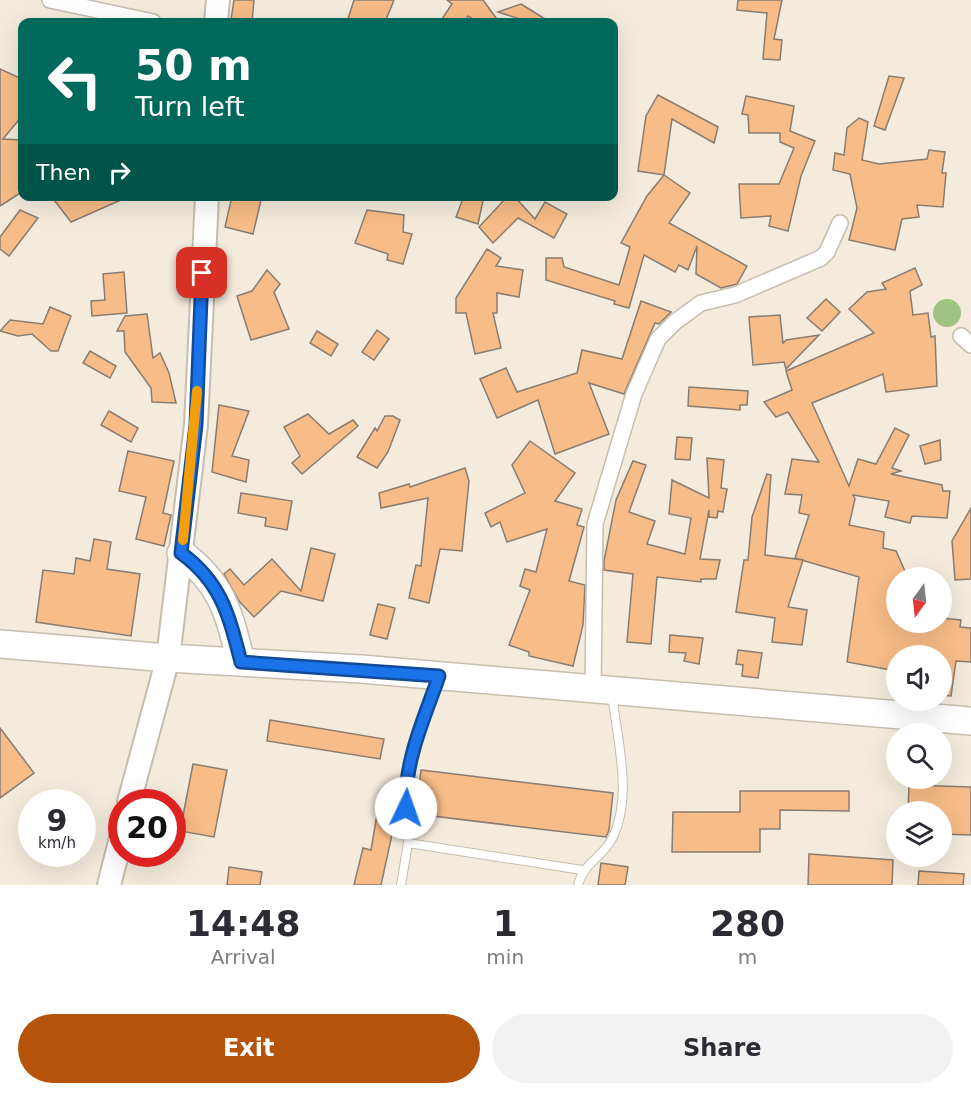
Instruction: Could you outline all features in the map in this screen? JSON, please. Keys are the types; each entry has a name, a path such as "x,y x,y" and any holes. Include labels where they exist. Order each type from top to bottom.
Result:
{"highway":[{"path":"181,553 207,574 218,590 230,619 241,662"},
{"path":"0,644 439,676 971,721"}],"main road":[{"path":"216,18 218,0"},
{"path":"133,789 168,658 196,425 207,201"},
{"path":"109,885 114,867"}],"street":[{"path":"51,0 134,18"},
{"path":"602,689 595,524 634,394 658,339 675,322 701,303 735,295 821,258 827,252 840,223"}],"lane":[{"path":"401,885 408,843 405,794 412,750 439,676"},
{"path":"578,885 582,870 608,846 618,827 623,785 602,689"},
{"path":"408,843 582,870"}],"green space":[{"path":"947,299 957,303 961,313 957,323 947,327 937,323 933,313 937,303"}],"building":[{"path":"234,0 254,0 252,18 231,18"},
{"path":"354,0 394,0 387,18 348,18"},
{"path":"447,0 483,0 496,18 468,16 467,18 443,18 452,4"},
{"path":"738,0 782,0 774,39 782,40 780,60 763,59 767,13 737,10"},
{"path":"521,4 544,18 517,18 498,12"},
{"path":"0,69 18,77 18,121 3,139 18,140 18,195 0,206"},
{"path":"889,76 904,78 885,130 874,126"},
{"path":"658,95 718,127 714,143 672,119 664,175 638,171 646,116"},
{"path":"746,96 794,106 790,131 815,141 801,176 788,231 769,226 771,216 741,218 739,184 779,184 794,148 780,142 780,133 749,133 748,115 742,114"},
{"path":"859,118 868,122 862,160 879,164 927,159 929,150 945,152 942,173 946,173 943,207 917,205 919,217 902,219 895,250 849,240 857,208 850,174 833,170 835,153 844,155 847,128"},
{"path":"664,175 690,193 669,223 747,266 737,284 721,288 696,274 697,246 688,270 679,265 675,272 644,255 629,308 614,304 615,301 546,280 546,258 562,258 564,267 619,285 630,247 621,243 647,196"},
{"path":"55,201 119,201 71,222"},
{"path":"231,201 261,201 253,234 225,227"},
{"path":"462,201 483,201 478,224 456,217"},
{"path":"503,201 519,201 535,219 545,202 567,214 554,238 518,218 493,243 479,227"},
{"path":"20,210 38,218 9,256 0,249 0,237"},
{"path":"367,210 404,215 403,232 412,234 403,264 387,260 388,254 355,243"},
{"path":"487,249 501,258 496,266 523,270 519,297 497,293 497,313 493,313 501,348 475,354 466,313 456,313 456,298"},
{"path":"915,268 922,285 910,291 913,315 928,313 931,337 935,336 937,386 886,392 883,374 812,403 849,486 858,459 876,464 895,428 909,435 892,468 901,471 891,474 942,485 943,491 950,491 947,518 912,516 910,523 885,517 889,501 853,495 855,499 849,525 884,532 883,548 896,551 903,567 886,567 886,633 952,633 952,619 961,620 960,627 971,628 971,662 956,661 952,689 952,645 886,645 886,669 847,662 859,577 795,558 809,515 799,513 802,495 785,494 792,459 819,462 788,412 776,417 764,402 792,390 786,371 874,333 849,309 867,292 886,289 882,283"},
{"path":"267,270 280,284 274,292 289,329 251,340 237,296 252,291"},
{"path":"124,272 127,313 92,316 91,301 105,300 103,274"},
{"path":"826,299 840,312 822,331 807,318"},
{"path":"641,301 671,312 659,324 655,323 624,394 589,383 609,434 555,454 538,400 497,418 480,379 506,368 517,392 577,373 582,350 622,359"},
{"path":"50,307 71,316 58,351 51,351 32,334 18,336 0,331 10,320 43,324"},
{"path":"147,314 153,358 160,353 169,373 176,403 152,402 151,388 125,352 124,331 117,331 125,316"},
{"path":"780,315 783,343 786,340 819,335 786,369 784,362 753,365 749,317"},
{"path":"377,330 389,339 374,360 362,352"},
{"path":"317,331 338,344 331,356 310,343"},
{"path":"90,351 116,366 110,378 83,363"},
{"path":"689,387 748,391 747,405 740,405 740,410 688,406"},
{"path":"219,405 249,411 232,456 249,460 246,482 212,472"},
{"path":"109,411 138,428 131,442 101,425"},
{"path":"308,414 329,434 353,420 358,426 302,474 292,463 300,456 284,427"},
{"path":"385,416 393,416 400,420 388,452 377,468 357,457 375,428 377,431"},
{"path":"677,437 692,438 690,460 675,459"},
{"path":"940,440 941,460 925,464 920,446"},
{"path":"530,441 575,473 555,501 582,509 577,525 584,527 569,581 585,585 583,625 573,666 529,656 529,652 509,645 530,590 520,586 525,569 536,572 547,529 507,542 500,522 491,527 485,513 525,493 512,465"},
{"path":"128,451 174,461 163,513 171,515 164,546 136,539 146,497 119,491"},
{"path":"707,458 724,460 721,488 727,489 723,512 718,511 717,518 709,517 709,510 700,559 720,560 716,579 701,579 701,582 657,577 651,644 627,642 633,574 604,570 616,500 633,461 646,465 629,512 655,521 647,544 685,554 691,518 669,514 672,480 709,498"},
{"path":"465,468 469,481 462,551 440,549 429,603 409,598 416,565 421,566 428,498 381,508 379,493 409,484 410,487"},
{"path":"767,474 771,475 765,555 803,560 788,607 807,610 802,645 772,642 775,618 736,612 744,560 748,560 752,517"},
{"path":"241,493 292,501 287,530 265,526 266,518 238,513"},
{"path":"971,508 971,579 955,580 952,541"},
{"path":"94,539 111,542 107,569 140,574 131,636 36,622 43,570 74,574 76,558 90,561"},
{"path":"311,548 335,554 323,601 281,591 254,617 239,601 224,574 230,569 244,585 272,559 301,591"},
{"path":"378,604 395,608 387,639 370,635"},
{"path":"670,635 703,638 699,664 684,661 686,653 669,652"},
{"path":"738,650 762,653 758,678 742,676 743,665 736,664"},
{"path":"270,720 384,739 380,759 267,741"},
{"path":"0,728 34,773 0,798"},
{"path":"193,764 227,770 214,837 186,832 186,800"},
{"path":"421,770 613,793 609,830 606,837 416,814"},
{"path":"971,787 971,835 952,834 952,801 908,801 909,789"},
{"path":"740,791 849,791 849,811 780,810 780,829 760,829 760,852 672,852 673,812 740,812"},
{"path":"379,803 398,807 381,885 354,885 363,848 371,850"},
{"path":"809,854 886,860 886,867 893,867 892,885 808,885"},
{"path":"601,863 628,867 625,885 598,885"},
{"path":"229,867 262,872 260,885 227,885"},
{"path":"919,871 964,874 963,885 918,885"}],"slow traffic":[{"path":"183,540 196,425 197,391"}],"route":[{"path":"202,273 196,425 181,553 207,574 218,590 230,619 241,662 439,676 412,750 405,794 406,808"}]}
